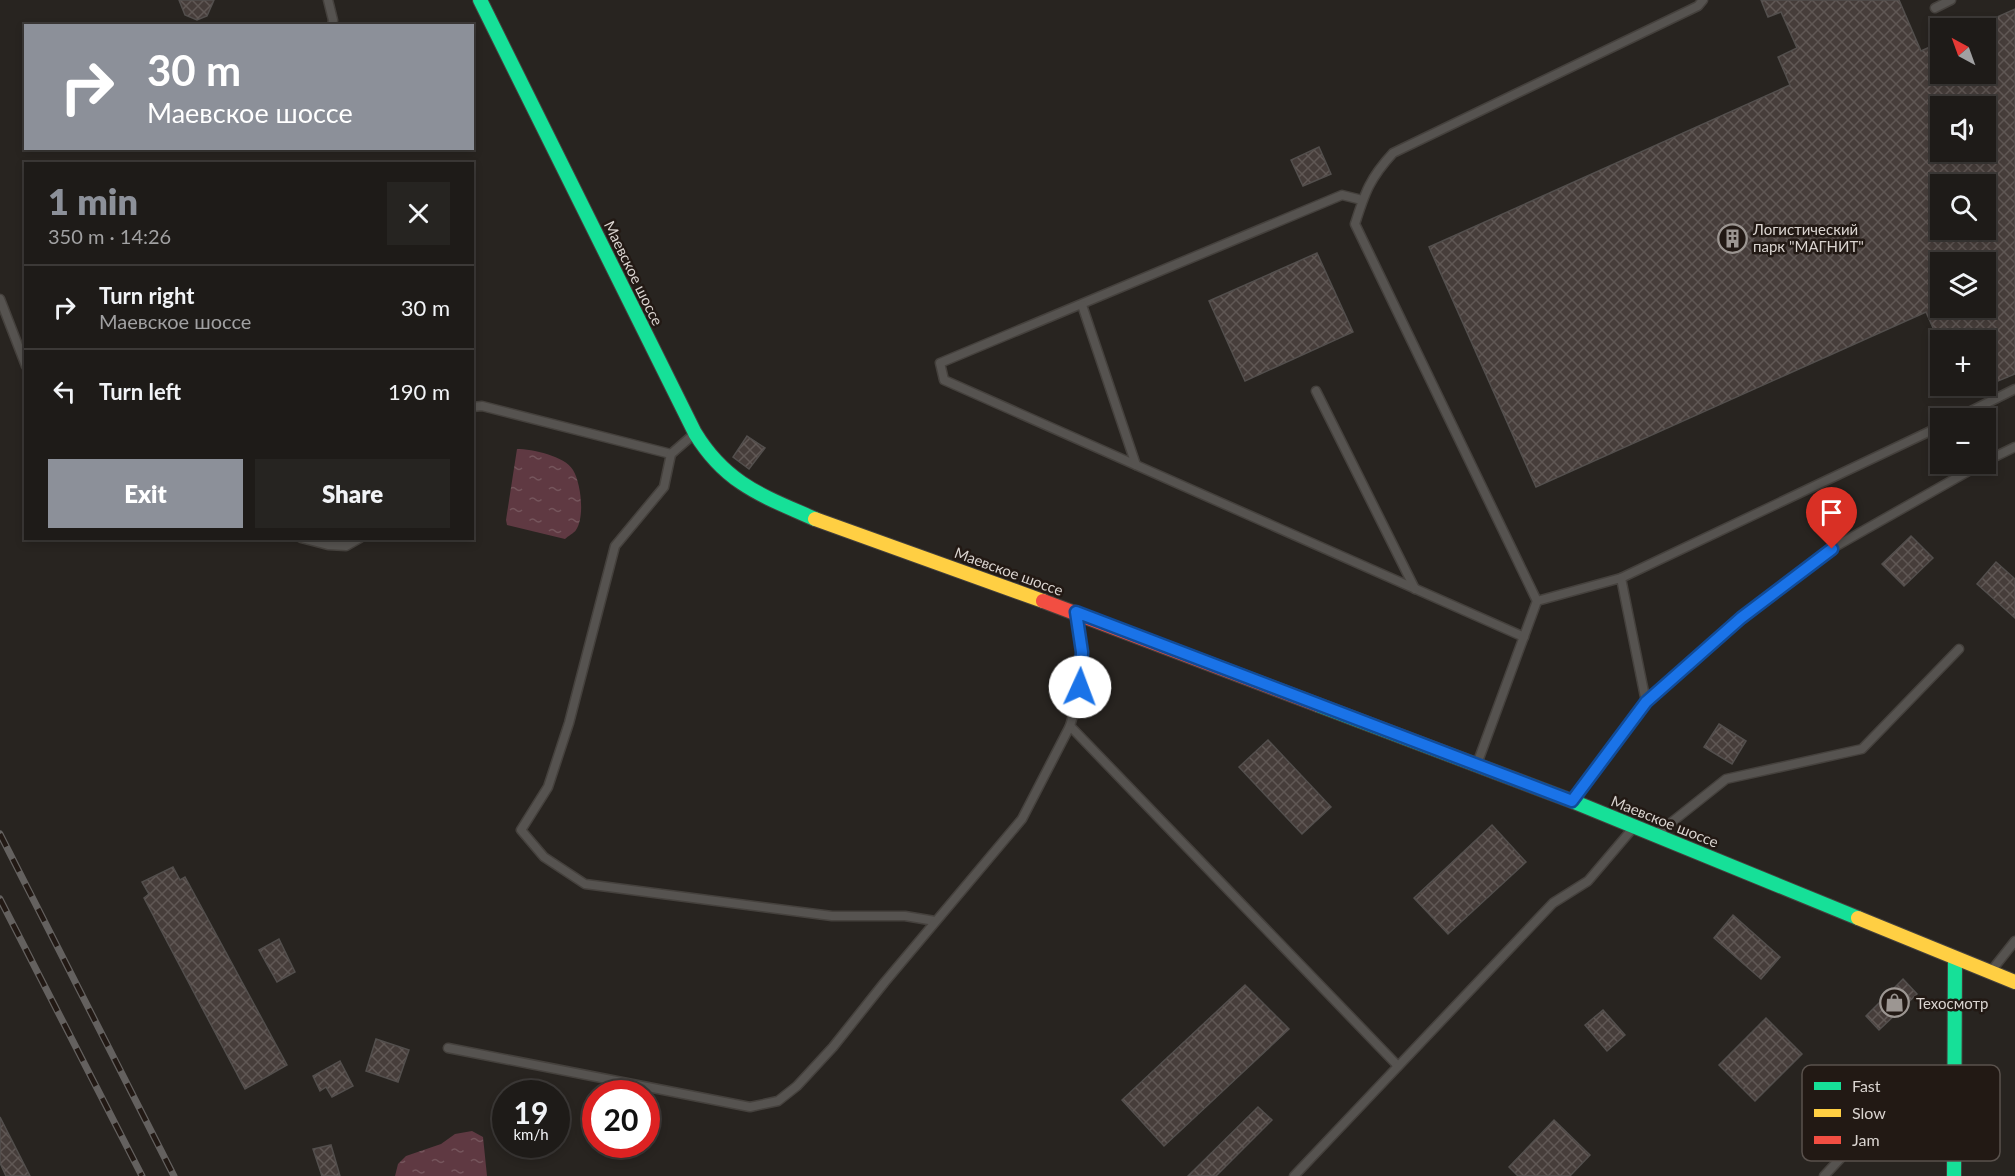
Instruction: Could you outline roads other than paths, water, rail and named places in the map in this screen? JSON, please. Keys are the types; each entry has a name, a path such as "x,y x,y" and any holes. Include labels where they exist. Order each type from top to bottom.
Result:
{"street":[{"name":"Маевское шоссе","path":"480,0 695,433 708,454 728,474 761,495 815,519 1076,612 1572,801 2015,982"},
{"path":"1954,1065 1955,959"}],"lane":[{"path":"328,0 332,24"},
{"path":"1477,765 1537,601 1355,224 1362,200 1375,174 1393,153 1698,6 1703,0"},
{"path":"1935,8 1951,0"},
{"path":"1362,200 1342,195 940,363 945,380 1524,637"},
{"path":"0,299 24,361"},
{"path":"1082,305 1136,465"},
{"path":"1977,408 2015,389"},
{"path":"1316,391 1416,589"},
{"path":"474,407 482,406 671,454"},
{"path":"1537,601 1621,578 1930,431"},
{"path":"695,433 671,454 664,487 615,546 569,723 548,787 521,830 544,857 585,884 832,916 905,916 935,921"},
{"path":"1996,456 2015,447"},
{"path":"1572,801 1646,702 1741,618 1832,549 1964,474"},
{"path":"309,540 328,545 346,546 356,540"},
{"path":"1621,578 1646,702"},
{"path":"448,1048 750,1107 778,1101 797,1086 833,1047 935,921 1022,819 1070,726 1080,687 1082,652 1076,612"},
{"path":"1656,835 1726,779 1862,749 1959,649"},
{"path":"1070,726 1398,1066"},
{"path":"1294,1176 1552,903 1588,881 1634,826"},
{"path":"1990,972 2015,941"},
{"path":"1824,1176 1838,1161"}],"water":[{"path":"517,449 531,450 556,457 573,470 580,491 581,509 576,530 565,539 507,525"},
{"path":"472,1131 483,1137 487,1176 395,1176 398,1164 406,1156 441,1144 455,1134"}],"railway":[{"path":"0,834 174,1176"},
{"path":"0,899 142,1176"}],"place":[{"name":"Логистический парк \"МАГНИТ\"","path":"1732,238"},
{"name":"Техосмотр","path":"1895,1003"}]}
